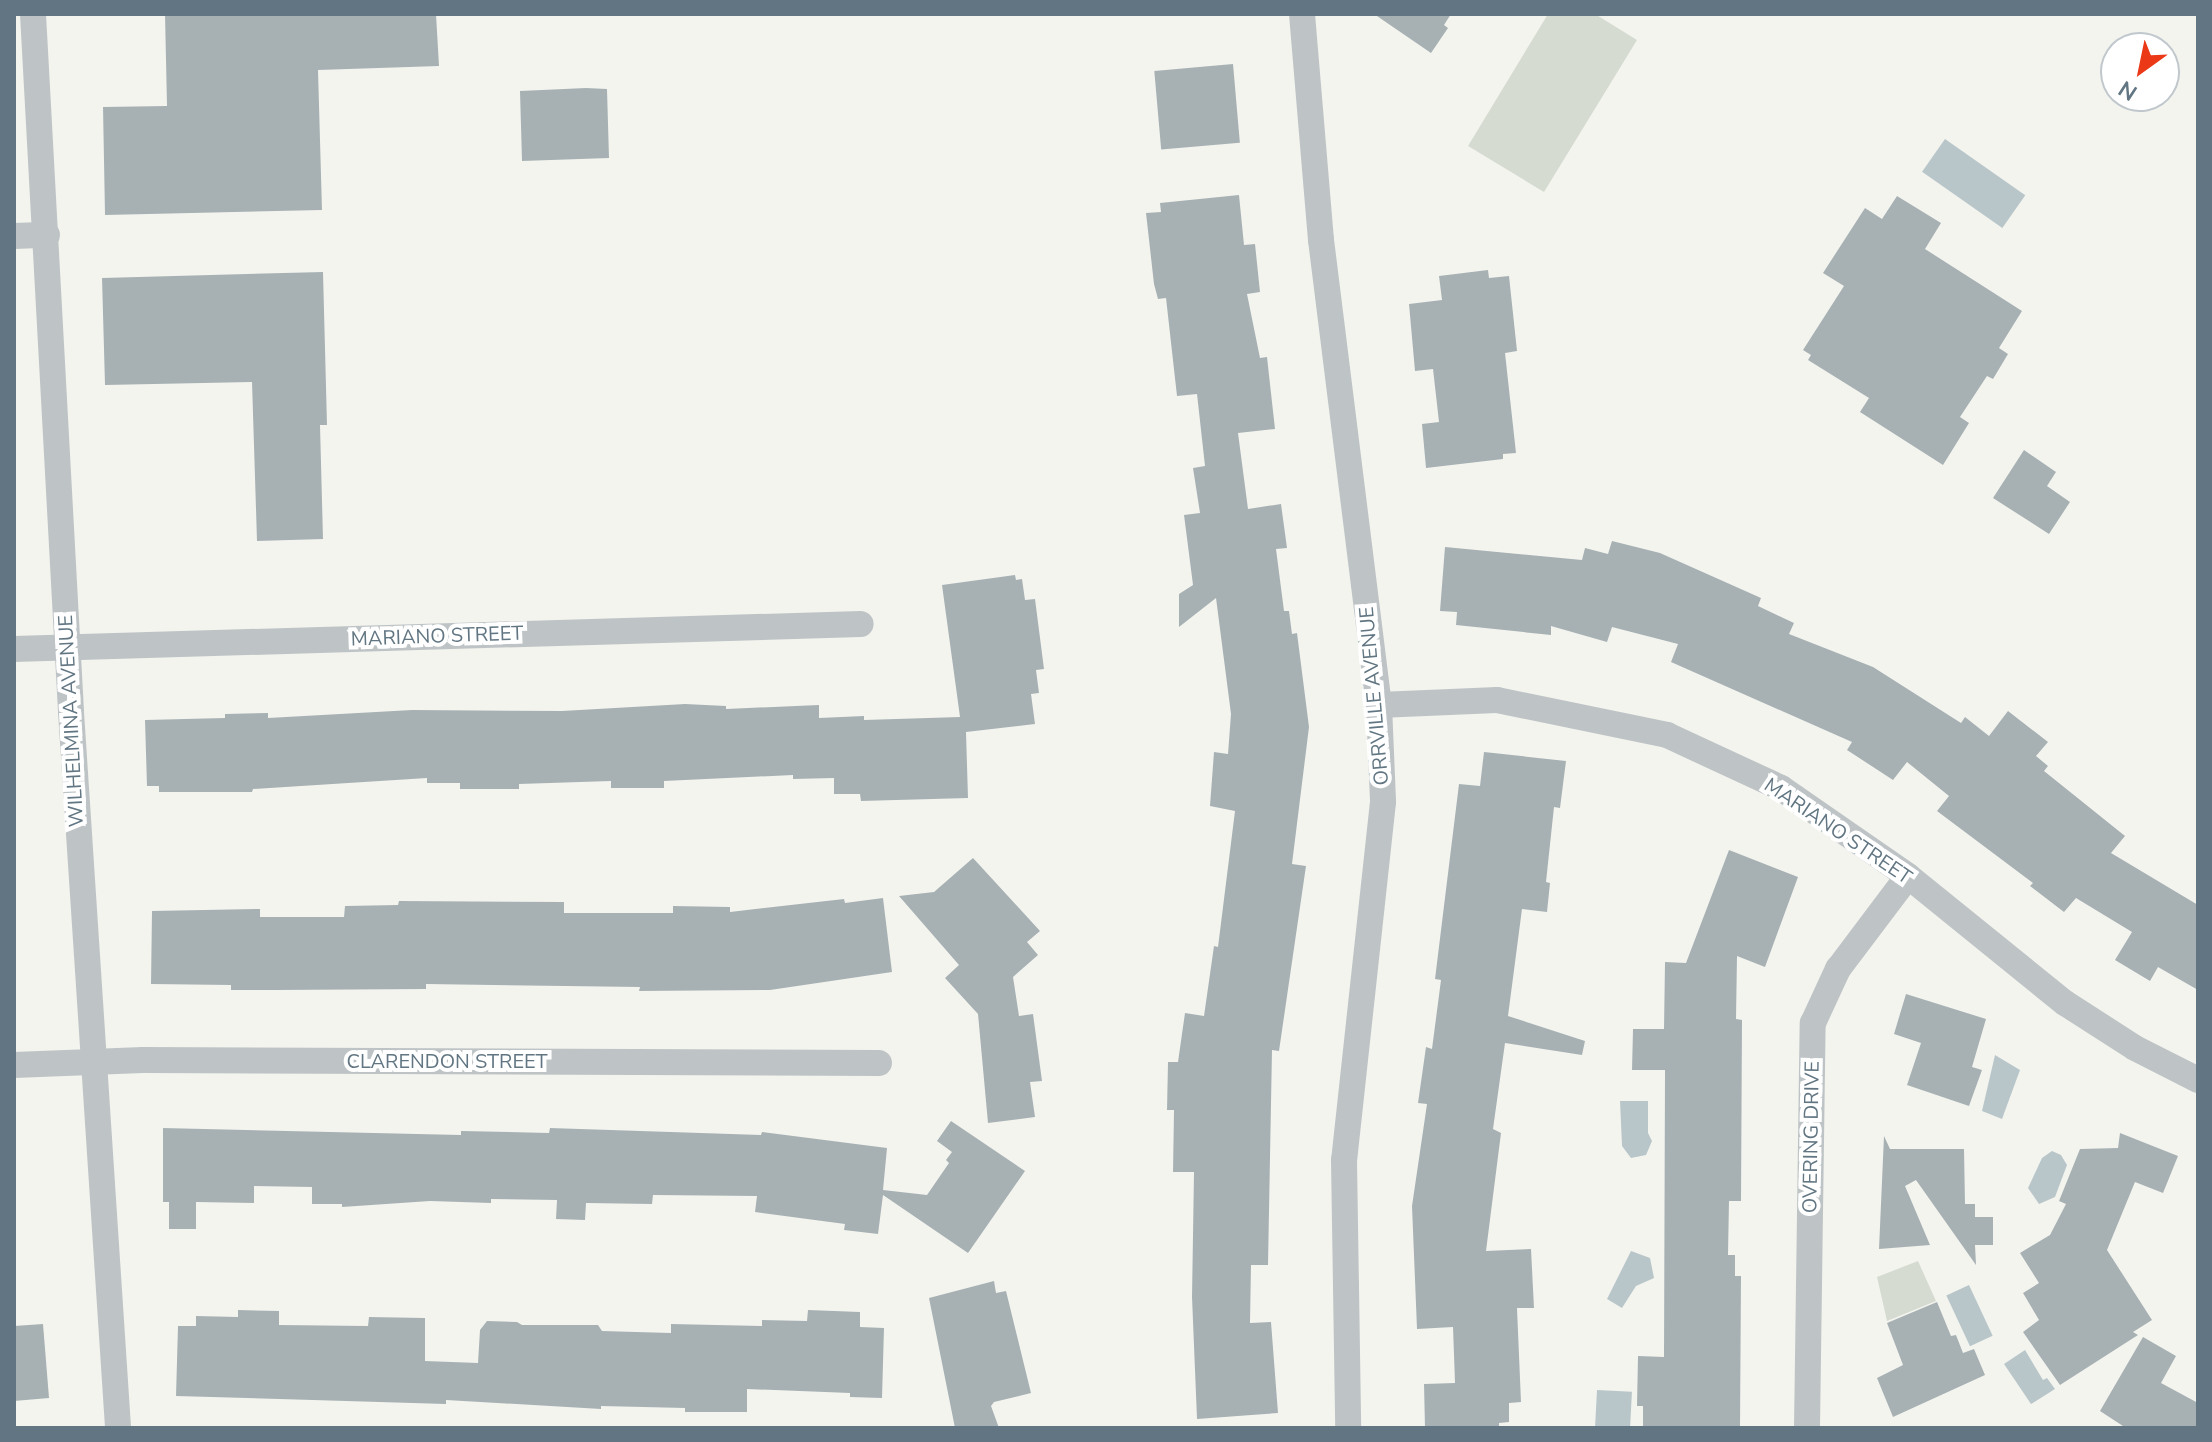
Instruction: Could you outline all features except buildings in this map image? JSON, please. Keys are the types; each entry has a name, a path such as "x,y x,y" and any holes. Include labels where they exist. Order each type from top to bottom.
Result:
{"street":[{"name":"WILHELMINA AVENUE","path":"33,14 67,647 118,1428"},
{"name":"ORRVILLE AVENUE","path":"1302,14 1321,240 1379,705 1383,802 1344,1160 1348,1428"},
{"path":"14,236 47,235"},
{"name":"MARIANO STREET","path":"14,649 861,624"},
{"name":"MARIANO STREET","path":"1379,705 1497,700 1667,735 1781,788 1908,876 2065,1003 2135,1048 2198,1080"},
{"name":"OVERING DRIVE","path":"1807,1428 1813,1023 1838,969 1908,876"},
{"name":"CLARENDON STREET","path":"14,1065 92,1060 879,1063"}],"shaded area":[{"path":"1548,14 1595,14 1637,40 1544,192 1468,146"},
{"path":"1945,139 2025,195 2002,228 1922,172"},
{"path":"1995,1055 2020,1070 2002,1119 1982,1111"},
{"path":"1620,1101 1648,1101 1648,1133 1652,1141 1646,1155 1631,1158 1622,1146"},
{"path":"2052,1151 2061,1155 2067,1165 2055,1197 2039,1204 2028,1188 2042,1158"},
{"path":"1631,1251 1650,1258 1654,1278 1636,1286 1622,1308 1607,1299"},
{"path":"1918,1261 1936,1301 1887,1321 1877,1277"},
{"path":"1969,1285 1993,1336 1970,1346 1946,1296"},
{"path":"2025,1350 2043,1380 2047,1378 2055,1389 2031,1404 2004,1364"},
{"path":"1597,1390 1632,1392 1630,1428 1595,1428"}]}
